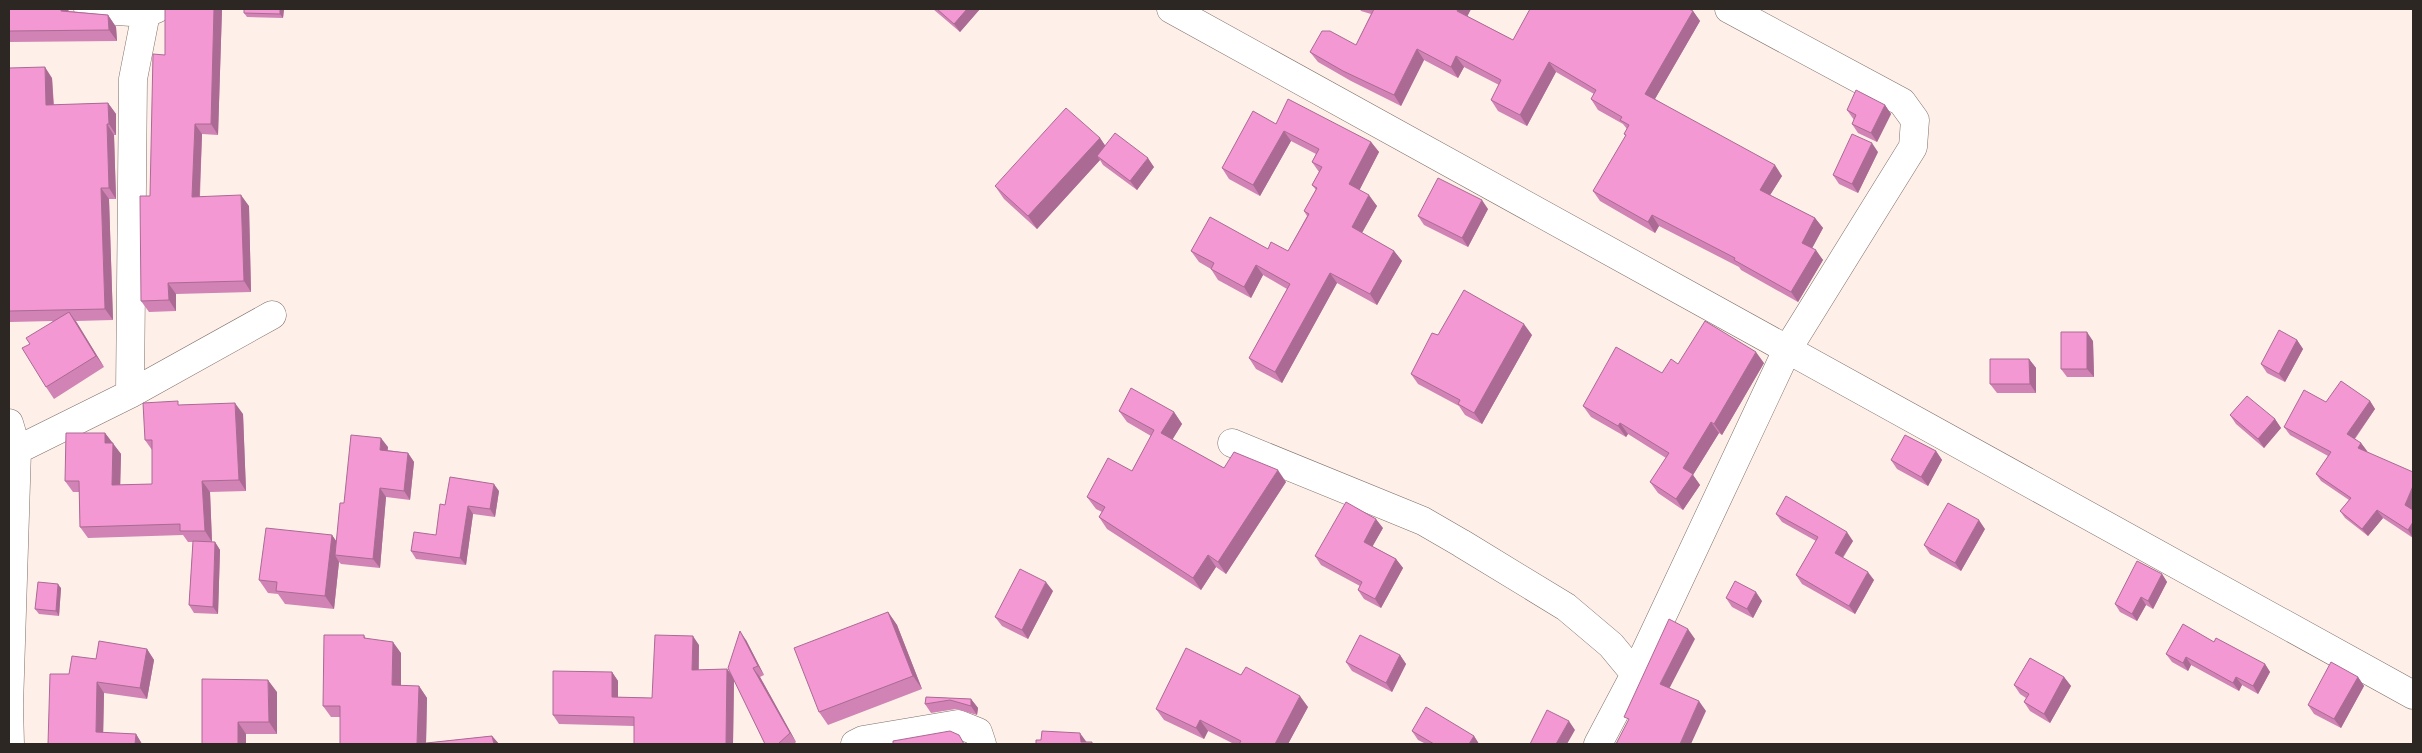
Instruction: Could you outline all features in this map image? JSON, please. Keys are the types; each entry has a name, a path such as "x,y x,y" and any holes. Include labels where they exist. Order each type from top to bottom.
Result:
{"street":[{"path":"88,9 151,11 133,79 130,394"},
{"path":"1170,9 2413,695"},
{"path":"1598,744 1635,674 1787,350 1913,147 1915,120 1902,102 1729,9"},
{"path":"13,452 130,394 272,315"},
{"path":"9,423 13,452 10,744"},
{"path":"1232,443 1423,521 1566,607 1611,645 1635,674"},
{"path":"855,744 863,740 958,724 978,732 982,744"}],"building":[{"path":"9,9 61,9 61,11 108,15 109,30 9,31"},
{"path":"165,9 214,9 211,124 195,124 192,197 241,195 244,281 168,283 169,300 141,301 140,196 150,196 153,54 165,55"},
{"path":"244,9 280,9 280,14 244,13"},
{"path":"937,9 967,9 954,24"},
{"path":"1374,9 1458,9 1457,11 1513,40 1530,9 1689,9 1693,11 1645,94 1775,165 1760,190 1815,218 1802,243 1816,250 1791,292 1734,260 1735,258 1652,215 1648,222 1593,191 1626,135 1624,134 1629,125 1620,120 1622,117 1591,99 1596,90 1549,62 1520,115 1491,100 1501,80 1456,56 1451,67 1417,49 1394,95 1343,71 1310,52 1322,31 1330,31 1356,45"},
{"path":"45,67 46,105 108,103 109,188 101,188 105,309 9,311 9,68"},
{"path":"1856,90 1885,105 1871,133 1852,124 1856,115 1847,110"},
{"path":"1288,99 1371,142 1349,184 1369,195 1352,227 1394,251 1370,294 1330,273 1275,372 1249,358 1290,284 1256,265 1244,287 1211,269 1214,263 1191,251 1210,217 1268,249 1271,242 1288,251 1309,214 1304,211 1317,188 1312,185 1322,167 1312,162 1319,149 1284,131 1253,185 1222,168 1253,111 1276,124"},
{"path":"1066,108 1100,138 1028,216 995,186"},
{"path":"1115,133 1148,158 1130,181 1097,156"},
{"path":"1852,134 1872,143 1852,184 1833,175"},
{"path":"1438,178 1482,200 1462,238 1418,216"},
{"path":"1464,290 1524,324 1474,413 1458,404 1460,400 1411,374 1432,333 1438,335"},
{"path":"69,312 96,356 46,387 22,348 30,344 26,338"},
{"path":"1705,321 1756,352 1714,424 1711,422 1683,468 1693,474 1676,499 1650,482 1669,453 1620,423 1618,426 1583,406 1616,347 1662,373 1671,359 1678,364"},
{"path":"2279,330 2297,340 2279,374 2261,364"},
{"path":"2061,332 2087,332 2087,369 2061,369"},
{"path":"1990,359 2029,359 2030,384 1990,384"},
{"path":"2341,381 2370,401 2347,434 2361,443 2358,448 2413,472 2413,486 2405,505 2413,510 2413,522 2408,530 2377,510 2362,529 2340,511 2351,498 2316,474 2331,452 2284,427 2304,390 2326,402"},
{"path":"1131,388 1174,412 1161,433 1224,468 1234,452 1278,470 1218,562 1208,555 1193,578 1099,517 1105,507 1087,497 1108,458 1132,471 1154,430 1119,411"},
{"path":"2247,396 2275,419 2258,439 2230,415"},
{"path":"178,401 178,405 235,403 239,480 202,481 205,531 180,531 180,524 80,527 79,481 65,481 66,433 105,433 105,443 113,443 112,485 152,484 152,440 145,440 143,403"},
{"path":"351,435 381,438 380,450 408,453 404,491 380,488 373,559 335,555 340,503 344,503"},
{"path":"1905,435 1936,451 1921,477 1891,460"},
{"path":"450,477 494,484 490,509 468,506 460,558 411,551 414,532 436,535 440,504 445,505"},
{"path":"1786,496 1847,532 1835,553 1868,572 1849,606 1796,575 1818,537 1776,514"},
{"path":"1346,502 1376,519 1364,542 1396,559 1375,599 1358,590 1362,582 1315,556"},
{"path":"1948,503 1979,520 1955,563 1924,545"},
{"path":"266,528 332,535 325,596 276,591 277,582 259,580"},
{"path":"193,541 215,542 213,607 189,605"},
{"path":"2137,561 2162,574 2148,601 2141,597 2132,614 2115,604"},
{"path":"1020,569 1046,582 1022,630 995,617"},
{"path":"1735,581 1756,592 1747,609 1726,598"},
{"path":"38,582 58,584 56,611 35,609"},
{"path":"888,612 913,676 819,712 794,648"},
{"path":"1669,619 1688,629 1660,684 1699,701 1680,744 1616,744 1629,719 1624,717"},
{"path":"2183,624 2214,642 2216,638 2265,664 2253,686 2236,677 2233,683 2186,657 2183,663 2166,654"},
{"path":"740,631 758,666 753,668 790,733 778,744 765,744 728,668"},
{"path":"324,635 364,635 364,638 393,642 392,685 419,686 417,744 340,744 340,706 323,706"},
{"path":"655,635 693,636 692,670 727,669 726,744 634,744 634,717 553,715 553,671 612,672 612,697 652,698"},
{"path":"1360,635 1400,655 1386,683 1346,662"},
{"path":"99,641 147,649 140,688 97,682 96,732 136,734 135,744 48,744 50,674 69,674 72,656 96,659"},
{"path":"1186,648 1241,675 1246,667 1300,696 1275,744 1239,744 1241,741 1200,720 1196,728 1156,709"},
{"path":"2030,658 2064,677 2044,714 2024,702 2029,694 2014,685"},
{"path":"2331,662 2358,677 2334,719 2308,705"},
{"path":"202,679 268,680 269,722 238,722 238,744 202,744"},
{"path":"926,697 971,699 971,706 950,700 925,704"},
{"path":"1426,707 1474,736 1469,744 1434,744 1412,731"},
{"path":"1547,710 1569,721 1556,744 1530,744"},
{"path":"950,731 959,735 964,744 893,744 893,741"},
{"path":"1042,731 1080,733 1081,742 1092,742 1092,744 1036,744 1036,740 1041,740"},
{"path":"492,736 494,744 417,744"}]}
